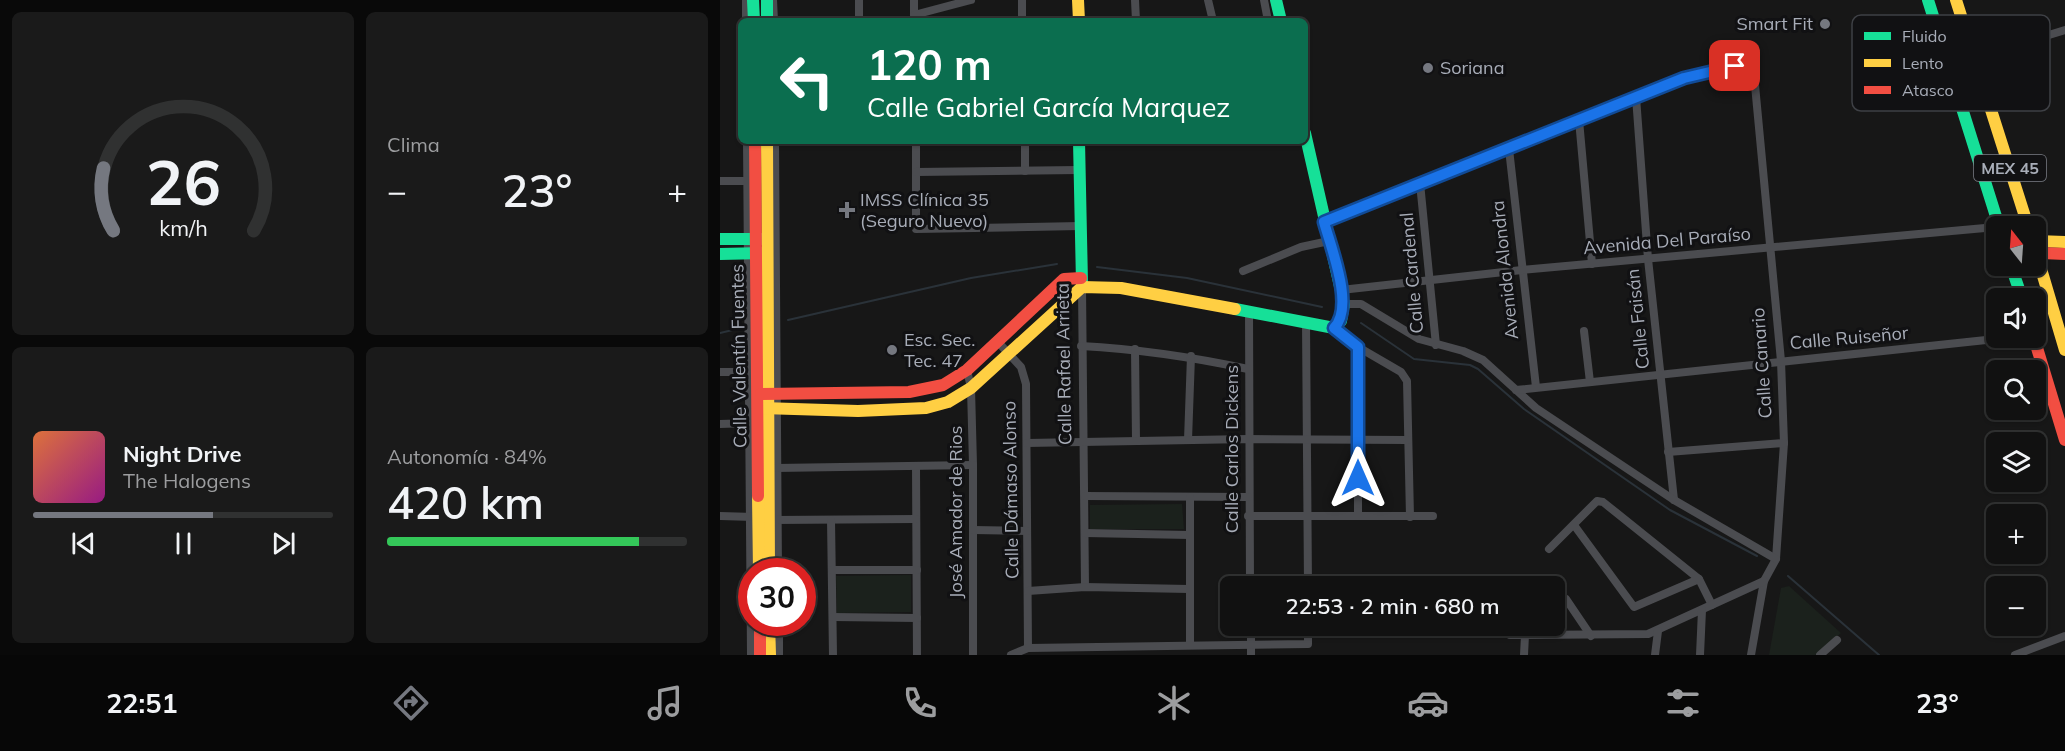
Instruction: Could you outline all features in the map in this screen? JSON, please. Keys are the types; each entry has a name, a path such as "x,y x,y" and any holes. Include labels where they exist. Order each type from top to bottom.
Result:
{"main road":[{"path":"753,0 754,18"},
{"path":"767,0 767,18"},
{"path":"1078,0 1079,18"},
{"path":"1276,0 1280,18"},
{"name":"MEX 45","path":"1963,111 1995,216"},
{"name":"MEX 45","path":"1991,111 2025,216"},
{"path":"1998,111 2008,162"},
{"name":"Calle Valentín Fuentes","path":"755,144 762,239"},
{"name":"Calle Valentín Fuentes","path":"760,558 764,519 767,408 763,372 762,253 767,144"},
{"name":"Calle Rafael Arrieta","path":"1079,144 1082,283"},
{"path":"767,394 909,392 943,385 967,370 1064,279 1334,328 1341,321 1344,304 1307,144"},
{"path":"720,239 762,239"},
{"path":"2046,241 2065,242"},
{"path":"720,254 762,253"},
{"path":"2046,253 2065,254"},
{"path":"2044,276 2065,350"},
{"path":"767,408 926,408 948,402 971,388 1082,283"},
{"path":"2037,348 2065,440"},
{"name":"Calle Valentín Fuentes","path":"764,519 768,558"},
{"path":"759,636 760,655"},
{"path":"769,636 770,655"}],"street":[{"path":"747,18 753,0"},
{"path":"773,0 774,18"},
{"path":"859,0 859,18"},
{"path":"914,0 914,18 971,0"},
{"path":"1022,0 1022,18"},
{"path":"1135,0 1136,18"},
{"path":"1208,0 1212,18"},
{"path":"1263,0 1267,18"},
{"path":"2050,35 2065,30"},
{"name":"Calle Canario","path":"1636,97 1702,72 1753,64 1768,248 1781,361 1784,442 1776,559 1764,581 1751,655"},
{"path":"1324,222 1636,97"},
{"name":"Calle Faisán","path":"1636,97 1648,259 1674,500"},
{"path":"1579,120 1592,264"},
{"path":"747,144 748,181 762,239"},
{"path":"774,558 764,519 750,423 763,372 762,239 775,144"},
{"path":"916,144 916,229 1080,226"},
{"path":"1025,144 1025,171"},
{"name":"Avenida Alondra","path":"1509,149 1536,387"},
{"path":"916,172 1079,170"},
{"path":"720,182 748,181"},
{"name":"Calle Cardenal","path":"1420,183 1436,345 1463,351 1483,360 1516,390"},
{"name":"Avenida Del Paraíso","path":"1341,290 1522,270 1986,227"},
{"path":"1243,272 1301,247 1329,241"},
{"name":"Calle Rafael Arrieta","path":"1082,283 1085,587"},
{"path":"1344,304 1361,304 1419,339 1436,345"},
{"name":"Calle Carlos Dickens","path":"1249,311 1250,576"},
{"path":"1306,323 1308,576"},
{"path":"1334,328 1358,347 1401,372 1407,381 1410,517"},
{"path":"1584,331 1590,381"},
{"name":"Calle Ruiseñor","path":"1516,390 1986,340"},
{"name":"Calle Dámaso Alonso","path":"997,341 1008,351 1025,377 1028,648"},
{"path":"1081,346 1135,349 1191,356 1248,369"},
{"path":"1358,347 1358,516"},
{"path":"1135,349 1136,441"},
{"path":"1188,440 1191,356"},
{"name":"José Amador de Rios","path":"967,370 971,388 973,465 973,655"},
{"path":"720,372 763,372"},
{"path":"1516,390 1536,408 1674,500 1776,559"},
{"path":"751,655 764,519 776,468 767,408"},
{"path":"720,424 750,423"},
{"path":"1027,443 1248,439 1408,440"},
{"path":"1668,452 1784,442"},
{"path":"776,468 973,465"},
{"path":"916,466 917,655"},
{"path":"1085,496 1248,497"},
{"path":"1190,497 1190,644"},
{"path":"1549,549 1597,501 1603,502 1699,579 1712,605"},
{"path":"720,516 764,519 916,519"},
{"path":"1248,516 1433,516"},
{"path":"831,520 833,655"},
{"path":"1574,525 1634,607 1699,579"},
{"path":"973,530 1027,531"},
{"path":"1085,533 1190,535"},
{"path":"832,570 917,570"},
{"path":"1565,636 1638,636 1658,632 1764,581"},
{"path":"1028,591 1085,587 1190,589"},
{"path":"1565,598 1591,636"},
{"path":"1700,655 1702,610"},
{"path":"833,617 917,618"},
{"path":"1655,655 1658,632"},
{"path":"779,636 779,655"},
{"path":"1251,636 1251,655"},
{"path":"1011,655 1028,648 1251,642 1308,644 1308,636"},
{"path":"1524,655 1525,636"},
{"path":"2015,655 2065,636"},
{"path":"1822,654 1837,640"}],"shaded area":[{"path":"1182,504 1184,529 1090,529 1090,505"},
{"path":"911,575 911,612 837,613 836,576"},
{"path":"1789,586 1841,633 1815,655 1769,655 1781,588"}],"waterway":[{"path":"788,320 971,278 1057,264"},
{"path":"1097,267 1187,278 1322,307"},
{"path":"1361,323 1414,359 1470,365 1478,369 1524,409 1670,510 1757,556"},
{"path":"720,333 741,328"},
{"path":"1788,576 1879,655"}],"traffic: fast":[{"path":"753,0 754,18"},
{"path":"767,0 767,18"},
{"path":"1276,0 1280,18"},
{"path":"1928,0 1933,15"},
{"path":"1963,111 1996,216"},
{"path":"1079,144 1082,283"},
{"path":"1235,309 1334,328 1341,321 1344,304 1308,144"},
{"path":"720,239 764,239"},
{"path":"720,254 764,253"},
{"path":"2014,276 2019,288"}],"traffic: slow":[{"path":"1078,0 1079,18"},
{"path":"1956,0 1961,15"},
{"path":"1991,111 2025,216"},
{"path":"767,144 769,558"},
{"path":"2046,241 2065,242"},
{"path":"2043,276 2065,350"},
{"path":"758,408 858,411 926,408 948,402 971,388 1082,287 1121,288 1235,309"},
{"path":"758,496 759,558"},
{"path":"769,636 770,655"}],"traffic: jam":[{"path":"755,144 758,496"},
{"path":"2046,253 2065,254"},
{"path":"761,394 909,392 943,385 967,370 1064,279 1081,278"},
{"path":"2037,348 2065,440"},
{"path":"760,636 760,655"}],"place":[{"name":"Smart Fit","path":"1825,24"},
{"name":"Soriana","path":"1428,68"},
{"name":"IMSS Clínica 35 (Seguro Nuevo)","path":"847,210"},
{"name":"Esc. Sec. Tec. 47","path":"892,350"}],"route":[{"path":"1358,478 1358,347 1334,328 1341,321 1344,304 1324,222 1684,78 1717,68 1735,66"}]}
